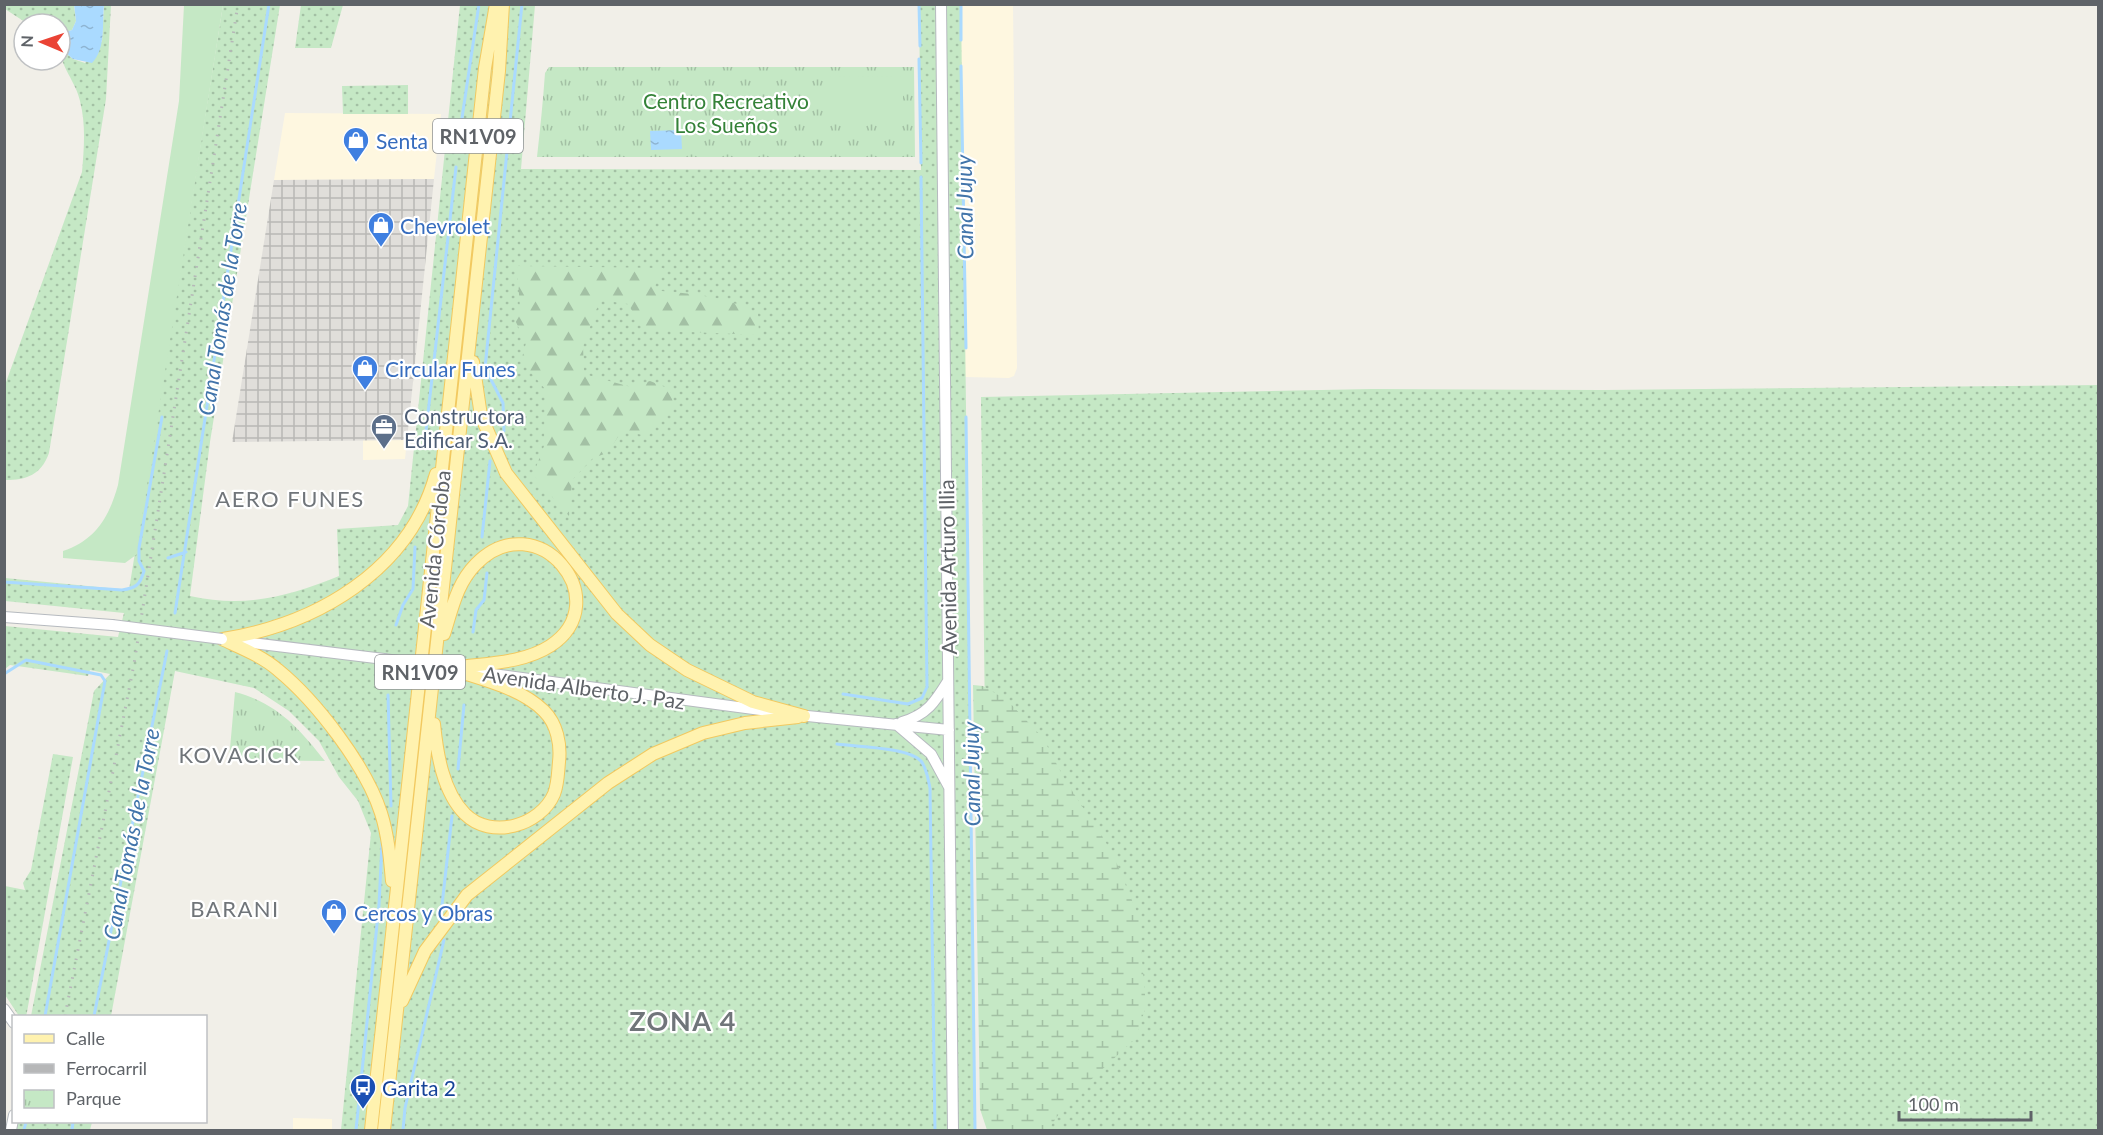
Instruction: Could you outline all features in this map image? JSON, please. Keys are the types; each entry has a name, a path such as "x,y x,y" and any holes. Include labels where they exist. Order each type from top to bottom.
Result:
{"main road":[{"name":"Avenida Córdoba","path":"371,1131 485,68 496,4"},
{"name":"Avenida Córdoba","path":"384,1131 499,71 503,4"},
{"name":"Avenida Arturo Illia","path":"941,4 953,1131"},
{"path":"470,338 481,416 506,473 617,614 650,645 687,670 753,702 804,716"},
{"path":"222,639 272,629 311,614 369,579 412,527 430,495 446,435"},
{"path":"436,656 461,584 476,563 490,553 516,545 540,548 559,559 572,578 575,589 573,613 562,636 540,651 523,658 448,668"},
{"name":"Avenida Alberto J. Paz","path":"4,617 112,625 804,716 949,730"},
{"path":"222,639 256,655 277,669 306,696 366,778 381,812 389,848 394,908"},
{"path":"431,702 435,735 445,779 451,793 466,815 482,824 510,827 536,816 546,807 554,793 560,756 559,740 554,725 545,711 511,691 448,668"},
{"path":"948,681 932,707 925,713 896,724 931,754 949,788"},
{"path":"397,1011 424,951 467,895 608,783 653,754 703,733 746,723 804,716"}],"shaded area":[{"path":"957,5 1013,5 1017,368 1014,376 1009,378 965,377"},
{"path":"285,113 441,114 434,179 274,180"},
{"path":"434,179 407,440 232,442 274,180"},
{"name":"Constructora Edificar S.A.","path":"363,440 407,440 405,459 363,460"},
{"path":"293,1118 332,1119 332,1130 293,1130"}],"green space":[{"path":"4,5 74,5 76,21 72,30 72,12 12,14 5,9"},
{"path":"104,5 111,5 106,99 49,453 42,466 32,475 5,480 5,385 82,172 84,137 82,110 68,72 72,72 72,58 85,63 102,41"},
{"path":"184,5 223,5 136,555 125,563 63,558 63,551 84,541 100,526 118,485 179,101"},
{"path":"223,5 280,5 210,442 190,596 229,601 284,595 339,576 337,529 398,525 408,506 460,5 535,5 521,169 921,170 919,5 961,5 975,1130 341,1130 371,833 358,801 339,777 319,741 289,711 254,688 175,671 111,1015 31,1015 94,691 110,674 90,670 88,676 10,665 5,669 5,626 118,637 124,613 5,601 5,578 129,590"},
{"path":"301,5 343,5 331,48 295,48"},
{"name":"Centro Recreativo Los Sueños","path":"549,67 914,67 915,157 537,157 545,73"},
{"path":"903,76 903,120 828,120 828,77"},
{"path":"408,85 408,114 343,114 342,86"},
{"path":"517,266 663,268 653,290 720,299 758,314 759,335 644,330 628,304 600,300 583,346 584,374 631,387 650,381 670,389 674,407 648,436 622,431 607,453 593,458 572,480 569,516 533,475 544,446 545,389 521,361 526,343 514,318 520,308"},
{"path":"2098,385 2098,1130 990,1130 981,397 1372,389 1603,390"},
{"path":"973,685 983,686 1007,700 1043,738 1065,780 1112,852 1138,915 1146,1006 1136,1038 1067,1102 1048,1130 987,1130 980,1109"},
{"path":"235,692 263,703 286,718 325,761 229,760"},
{"path":"53,754 73,757 27,1012 26,1015 18,1015 5,995 5,886 25,890 23,883 31,870"},
{"path":"14,1123 92,1123 90,1130 11,1130"}],"water":[{"path":"74,4 104,5 100,51 92,63 72,58 72,30 76,21"},
{"path":"681,130 682,149 651,150 650,131"}],"waterway":[{"name":"Canal Tomás de la Torre","path":"175,613 269,4"},
{"path":"459,138 479,4"},
{"path":"504,431 503,403 485,368 522,4"},
{"path":"919,4 920,46"},
{"name":"Canal Jujuy","path":"961,4 961,40"},
{"path":"919,59 921,163"},
{"name":"Canal Jujuy","path":"961,66 966,348"},
{"path":"426,431 456,167"},
{"path":"843,694 908,704 922,698 927,687 921,177"},
{"path":"4,582 122,590 137,585 144,571 139,561 139,548 162,417"},
{"name":"Canal Jujuy","path":"966,417 975,1130"},
{"path":"482,537 490,461"},
{"path":"396,625 403,605 413,589 415,547"},
{"path":"168,558 186,552"},
{"path":"473,632 476,610 484,600 487,573"},
{"name":"Canal Tomás de la Torre","path":"94,1015 167,651"},
{"path":"4,674 26,660 101,675 105,681 45,1015"},
{"path":"388,695 391,806"},
{"path":"458,769 464,705"},
{"path":"837,744 882,748 905,753 921,761 927,774 930,788 935,1130"},
{"path":"442,905 452,816"},
{"path":"356,1130 379,905 382,843"},
{"path":"403,1130 405,1108 444,940"},
{"path":"24,1130 26,1123"},
{"name":"Canal Tomás de la Torre","path":"72,1130 73,1123"}],"railway":[{"path":"65,1015 134,664 238,4"},
{"path":"48,1130 50,1123"}],"place":[{"name":"Senta","path":"356,163"},
{"name":"Chevrolet","path":"381,248"},
{"name":"Circular Funes","path":"365,391"},
{"name":"Constructora Edificar S.A.","path":"384,450"},
{"name":"Cercos y Obras","path":"334,935"},
{"name":"Garita 2","path":"363,1110"}],"district":[{"name":"AERO FUNES","path":"290,498"},
{"name":"KOVACICK","path":"239,754"},
{"name":"BARANI","path":"235,908"},
{"name":"ZONA 4","path":"683,1020"}]}
